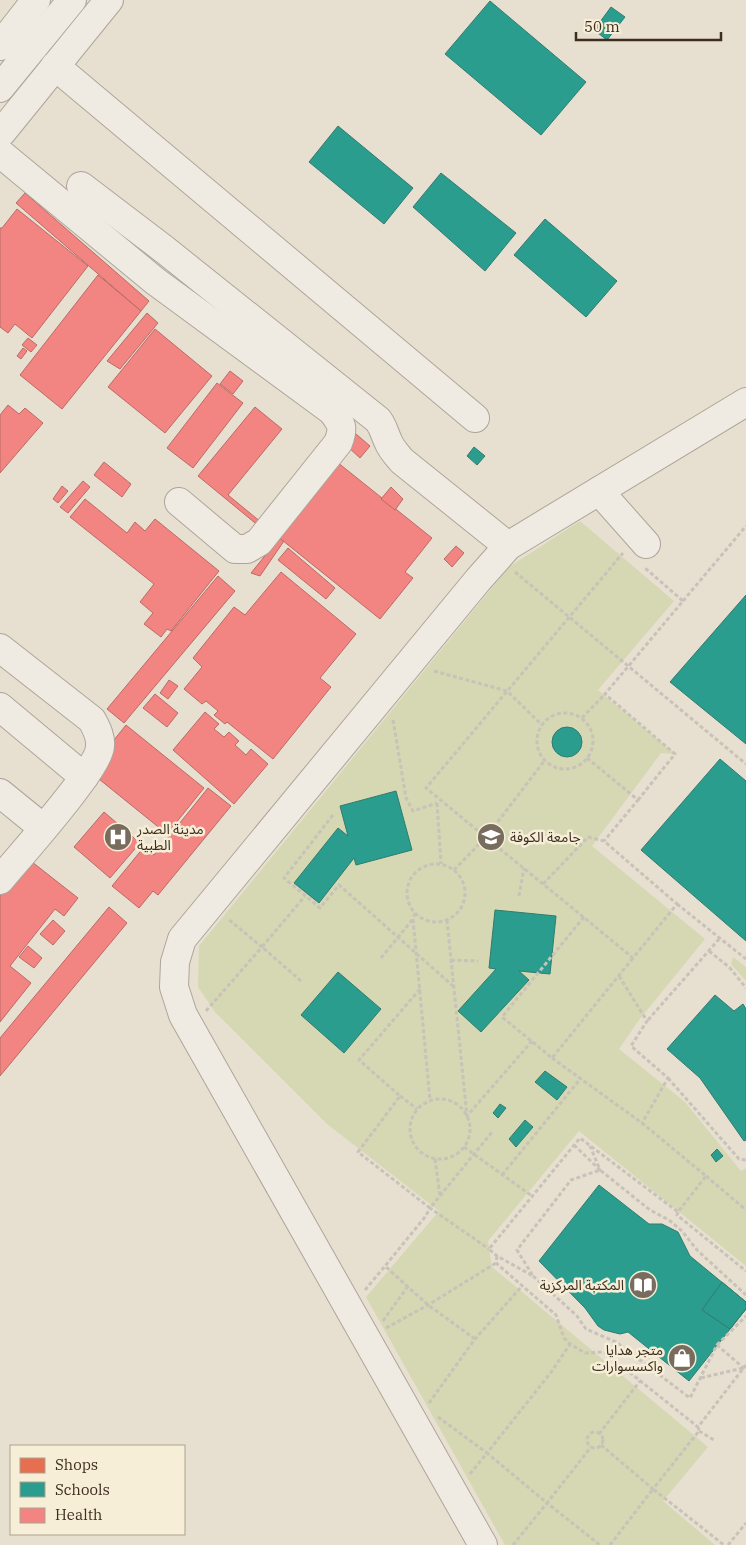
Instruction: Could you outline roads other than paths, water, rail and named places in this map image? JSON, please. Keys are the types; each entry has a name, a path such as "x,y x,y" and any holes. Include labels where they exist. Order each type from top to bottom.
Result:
{"street":[{"path":"0,46 36,0"},
{"path":"0,88 72,0"},
{"path":"109,0 55,66 1,143 156,281 332,411 340,422 342,432 338,443 259,542 247,550 236,549 179,502"},
{"path":"55,66 475,418"},
{"path":"81,186 165,250 378,420 385,430 387,440 402,461 508,557"},
{"path":"483,1545 183,1015 174,987 175,962 182,939 478,580 599,491 746,402"},
{"path":"599,491 637,553"},
{"path":"0,648 92,720 98,732 100,747 95,762 84,777 0,880"},
{"path":"0,707 84,777"},
{"path":"0,793 43,828"}],"place":[{"name":"مدينة الصدر الطبية","path":"118,837"},
{"name":"جامعة الكوفة","path":"491,837"},
{"name":"المكتبة المركزية","path":"643,1285"},
{"name":"متجر هدايا واكسسوارات","path":"682,1358"}]}
